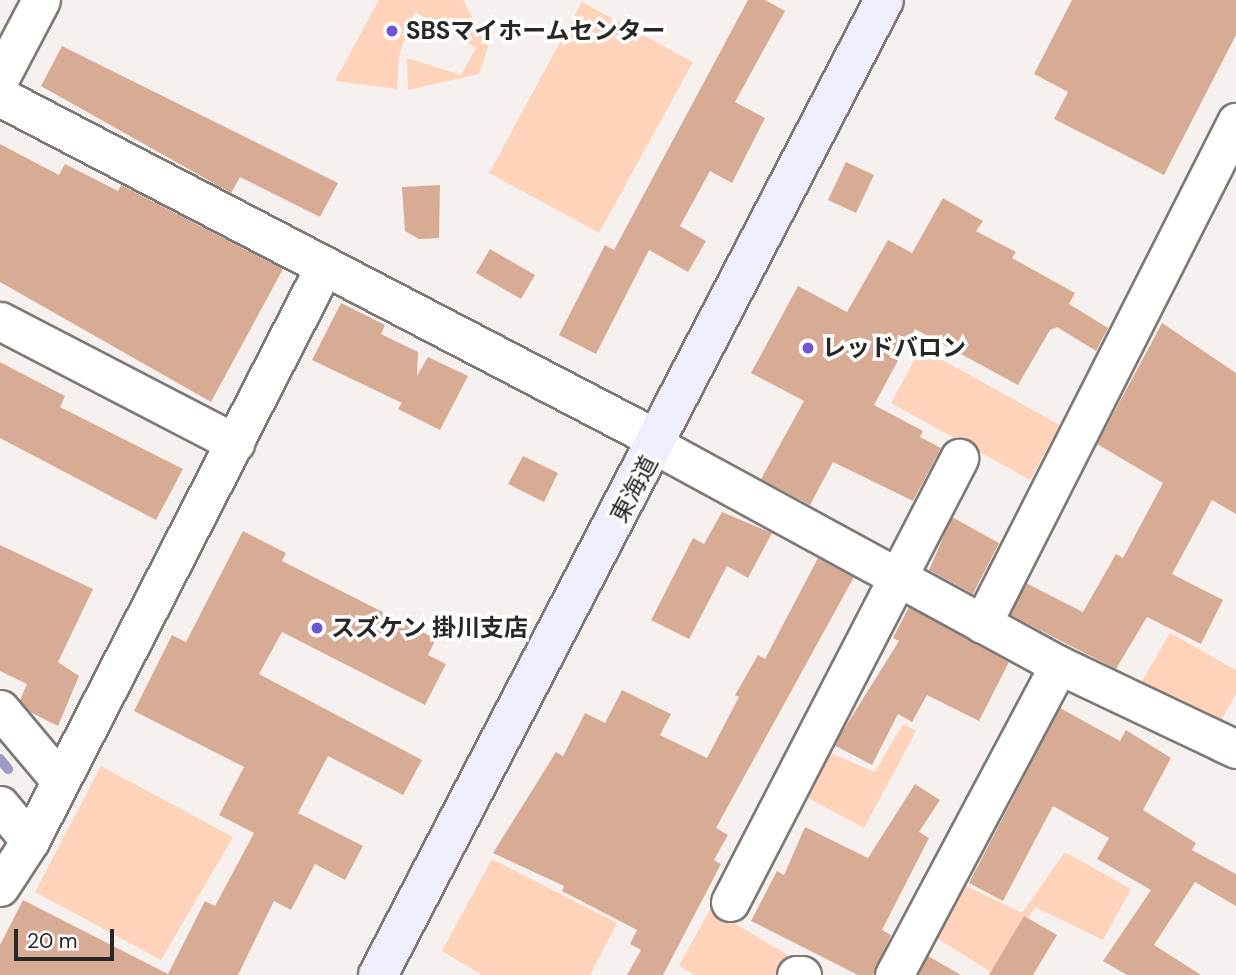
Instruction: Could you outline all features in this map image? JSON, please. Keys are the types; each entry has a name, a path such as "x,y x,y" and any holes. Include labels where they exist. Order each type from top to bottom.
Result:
{"main road":[{"name":"東海道","path":"378,975 658,444 884,0"}],"street":[{"path":"0,78 41,0"},
{"path":"0,97 658,444 1059,665 1236,749"},
{"path":"982,624 1236,122"},
{"path":"0,887 30,841 58,778 235,443 324,267"},
{"path":"0,321 235,443"},
{"path":"730,902 959,458"},
{"path":"894,975 1059,665"},
{"path":"0,709 58,778"},
{"path":"0,805 30,841"},
{"path":"796,975 802,975"}],"shaded area":[{"path":"379,0 463,0 488,47 479,74 408,90 407,58 461,75 476,48 415,12 399,55 397,89 335,81"},
{"path":"582,2 693,62 599,233 489,173"},
{"path":"921,348 1060,425 1030,480 891,403"},
{"path":"1170,633 1236,670 1236,694 1215,731 1138,688"},
{"path":"903,724 916,731 864,828 804,796 828,752 875,772"},
{"path":"101,766 233,837 161,960 35,892"},
{"path":"1065,852 1131,889 1103,940 1035,907 992,973 932,935 964,885 1022,913"},
{"path":"492,859 617,923 590,975 482,975 442,951"},
{"path":"710,909 788,955 777,975 695,975 679,966"}],"building":[{"path":"748,0 765,0 785,11 735,102 765,118 732,183 710,171 680,226 706,241 688,272 649,250 596,354 559,335 605,245 614,250"},
{"path":"1072,0 1236,0 1236,35 1164,175 1054,119 1068,92 1034,74"},
{"path":"62,46 338,183 320,217 240,177 231,193 41,86"},
{"path":"0,144 59,175 65,164 118,191 121,185 283,269 211,402 0,282"},
{"path":"846,162 874,175 856,213 828,200"},
{"path":"440,185 439,238 419,239 405,231 402,187"},
{"path":"943,198 983,221 976,231 1016,252 1012,258 1075,293 1069,304 1108,328 1096,351 1057,327 1050,330 1018,385 915,329 874,405 923,431 920,437 941,448 913,501 833,462 810,505 761,479 804,401 751,373 798,286 847,312 888,240 912,253"},
{"path":"490,249 535,275 521,299 476,273"},
{"path":"341,303 385,325 381,334 418,352 417,376 428,357 468,376 440,430 398,409 402,403 312,360"},
{"path":"1162,323 1236,373 1236,514 1212,500 1172,574 1223,600 1201,644 1147,617 1116,669 1010,615 1026,583 1083,612 1116,554 1123,558 1163,483 1097,444"},
{"path":"0,362 65,396 60,407 183,469 156,520 0,438"},
{"path":"523,456 558,473 544,502 508,484"},
{"path":"722,512 772,533 748,578 727,566 689,639 651,620 693,538 704,544"},
{"path":"952,517 999,543 973,594 929,570"},
{"path":"243,531 286,553 282,561 436,639 428,655 446,664 425,705 282,632 259,674 422,760 403,795 328,756 298,813 363,846 345,880 315,864 291,910 274,901 238,975 0,975 0,945 23,900 168,974 205,901 215,906 254,833 219,815 244,767 134,711 172,635 186,642"},
{"path":"0,545 93,589 58,662 79,676 58,726 30,712 20,700 27,684 0,671"},
{"path":"818,558 854,577 716,828 728,835 714,860 721,864 663,975 627,975 641,950 630,944 637,930 562,891 564,886 493,853 556,752 563,756 585,713 605,723 622,690 671,714 660,735 707,758 739,697 735,695 758,655 765,659"},
{"path":"909,607 1009,662 979,721 927,695 912,722 898,714 872,765 834,745 899,641 893,638"},
{"path":"1060,708 1120,741 1126,730 1171,758 1143,810 1196,843 1192,850 1236,874 1236,906 1195,882 1154,945 1201,975 1127,975 1103,961 1151,890 1097,859 1109,838 1053,806 1003,901 969,883"},
{"path":"915,784 940,800 919,832 929,838 882,930 891,935 873,975 858,975 751,921 777,871 784,875 805,827 868,858"},
{"path":"1024,916 1057,935 1033,975 989,975"},
{"path":"928,956 961,975 918,975"}],"waterway":[{"path":"0,759 8,769"}],"place":[{"name":"SBSマイホームセンター","path":"392,31"},
{"name":"レッドバロン","path":"808,348"},
{"name":"スズケン 掛川支店","path":"317,628"}]}
